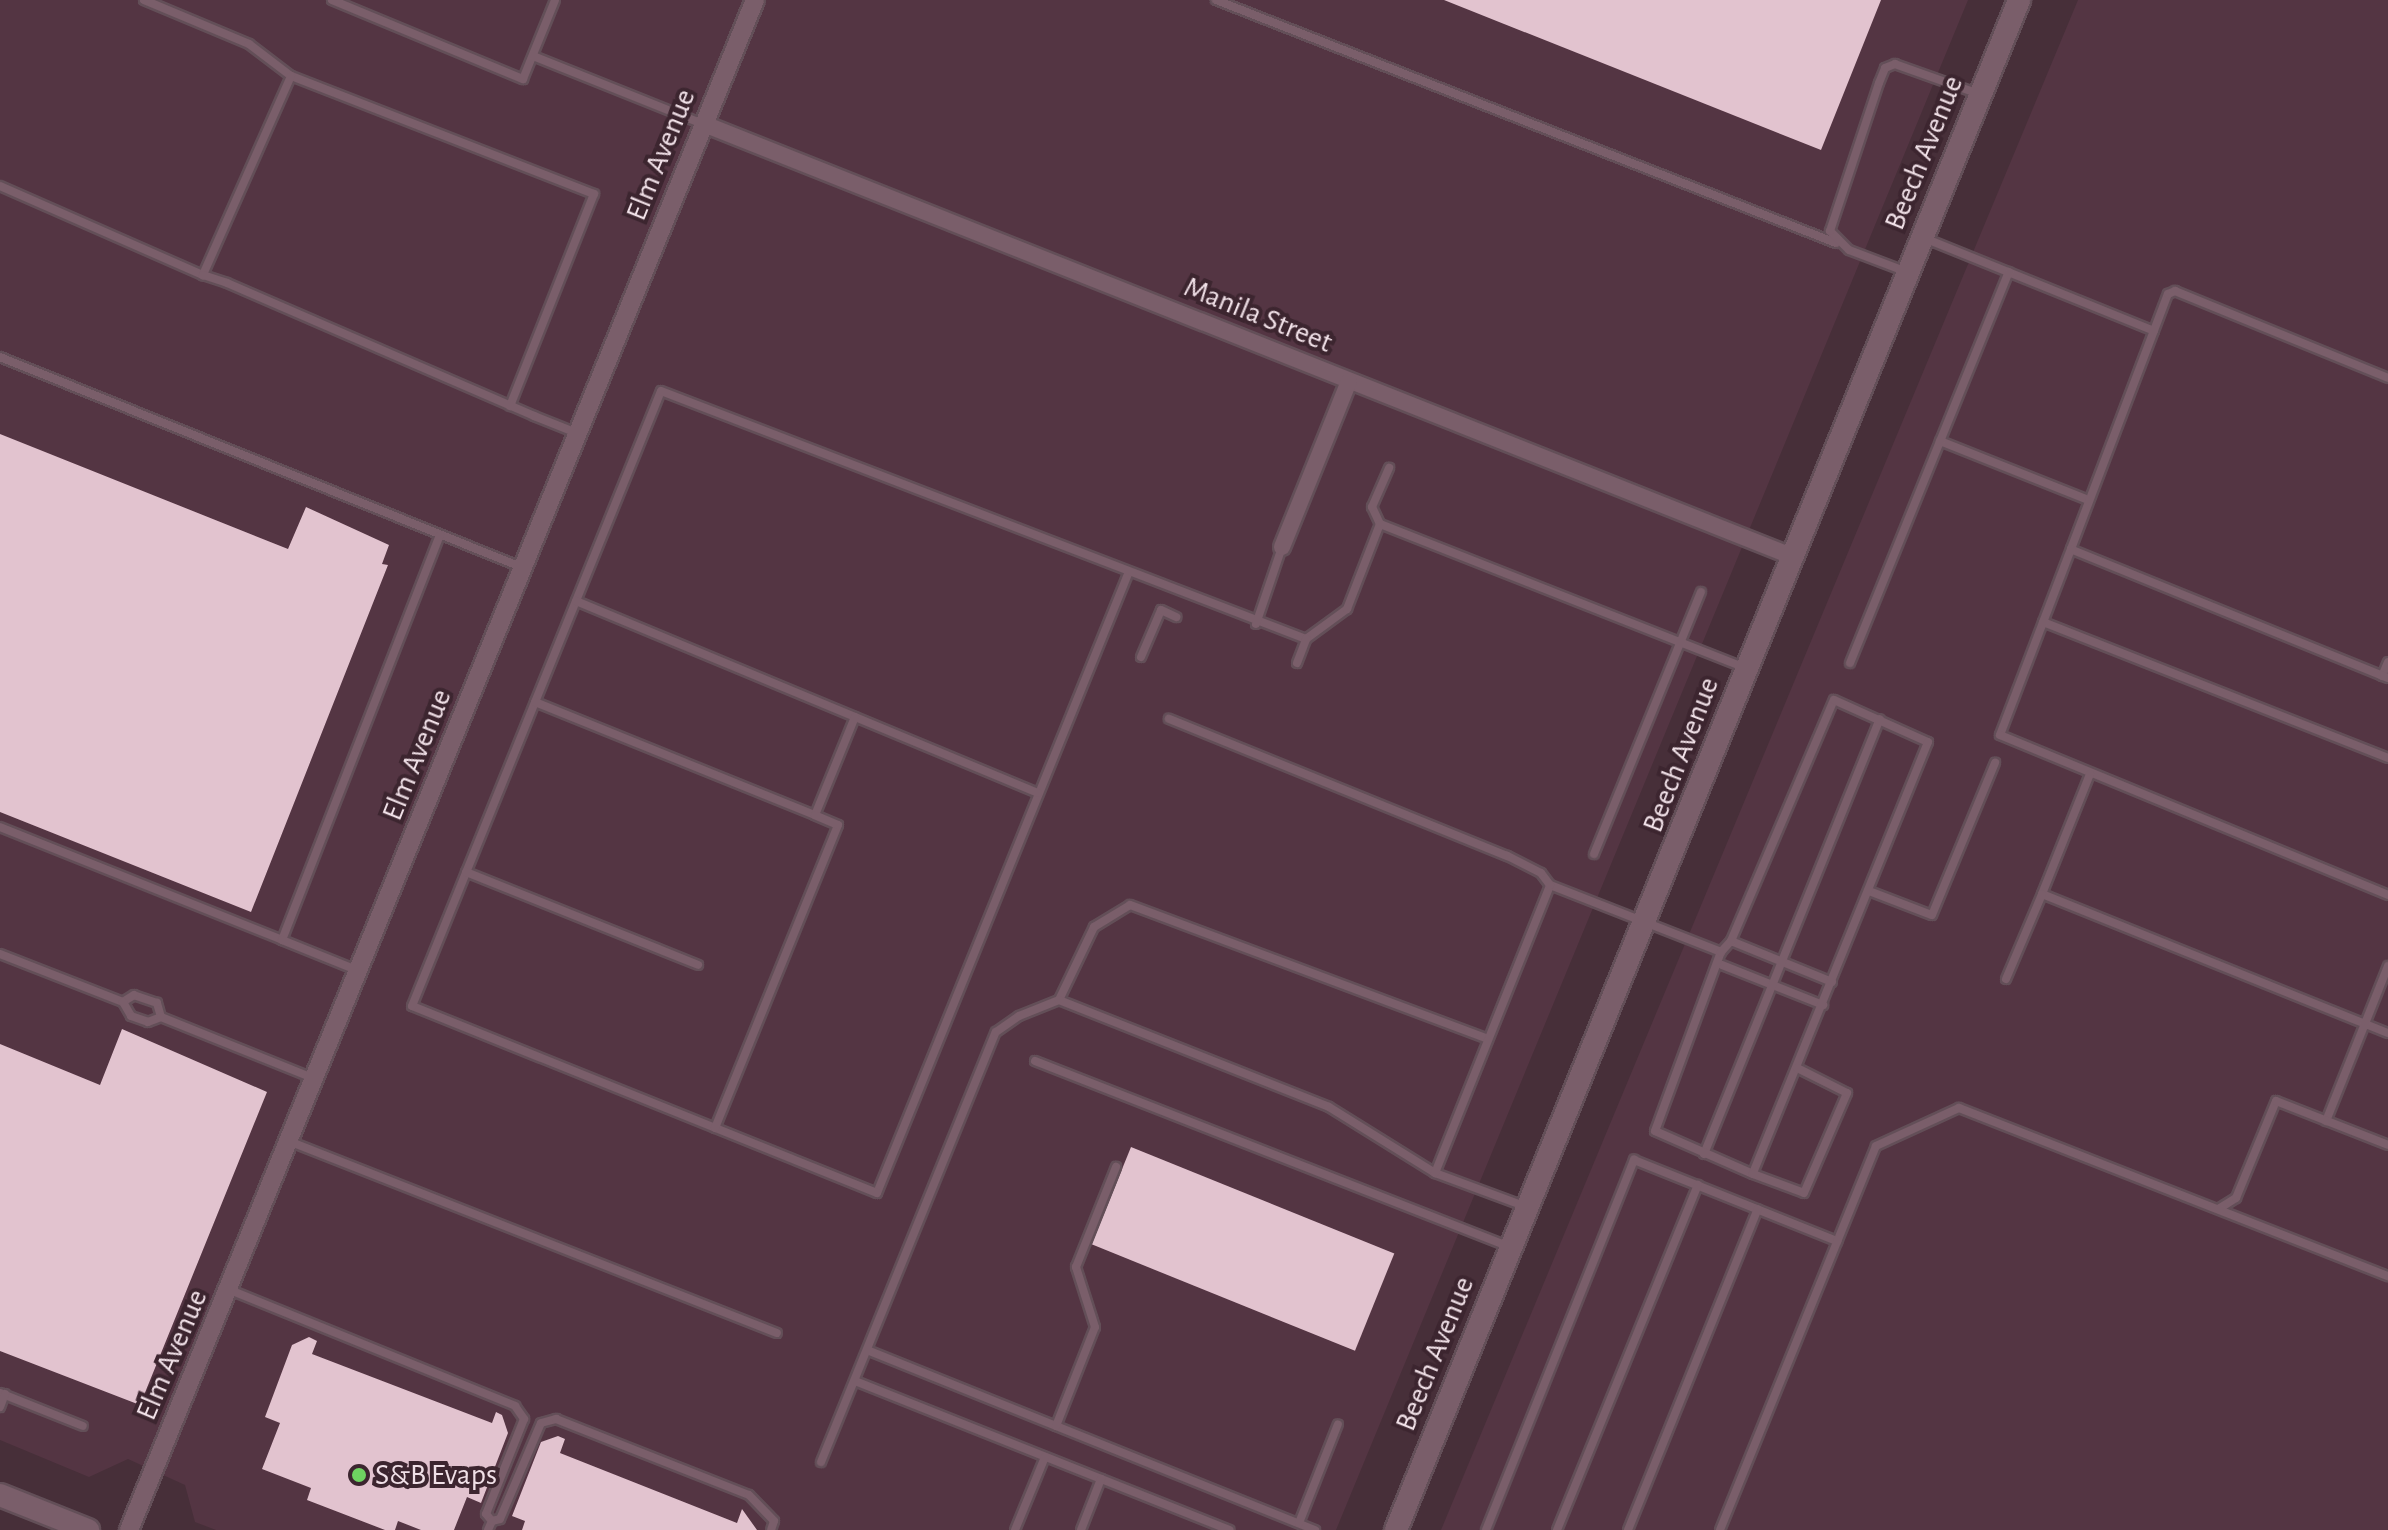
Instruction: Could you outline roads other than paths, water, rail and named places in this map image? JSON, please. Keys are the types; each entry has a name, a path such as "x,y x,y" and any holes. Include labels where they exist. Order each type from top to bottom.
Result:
{"main road":[{"name":"Beech Avenue","path":"1396,1530 1527,1207 1649,922 1791,556 2019,0"},
{"path":"0,1495 88,1530"}],"street":[{"name":"Elm Avenue","path":"129,1530 361,972 522,568 755,0"},
{"name":"Manila Street","path":"704,124 1791,556"},
{"path":"1282,547 1349,381"}],"lane":[{"path":"144,0 249,44 291,76 594,194 510,406"},
{"path":"332,0 523,79 555,0"},
{"path":"1216,0 1908,272"},
{"path":"533,56 704,124"},
{"path":"1836,243 1832,214 1885,68 1911,66 1980,95"},
{"path":"203,275 291,76"},
{"path":"0,186 577,434"},
{"path":"1922,237 2154,331"},
{"path":"1850,663 2009,272"},
{"path":"2388,378 2175,291 2154,331 2086,499 2071,549 2000,735 2388,895"},
{"path":"0,357 522,568"},
{"path":"1128,574 877,1193 412,1006 661,391 1256,624 1306,639"},
{"path":"1940,441 2086,499"},
{"path":"1389,468 1372,507 1380,524 1746,669"},
{"path":"1297,663 1306,639 1347,609 1380,524"},
{"path":"282,940 440,535"},
{"path":"1256,624 1282,547"},
{"path":"2071,549 2385,677 2388,662"},
{"path":"1594,854 1701,592"},
{"path":"576,601 1038,793"},
{"path":"1141,657 1161,610 1176,617"},
{"path":"2043,622 2388,758"},
{"path":"535,702 838,825 715,1128"},
{"path":"1753,1174 1928,742 1880,719 1828,703 1731,941 1721,952 1722,965 1654,1133 1753,1174 1804,1193 1846,1089 1797,1068"},
{"path":"815,815 855,717"},
{"path":"1169,719 1507,856 1541,873 1550,885 1721,952"},
{"path":"1704,1154 1880,719"},
{"path":"1869,891 1932,915 1995,763"},
{"path":"2006,979 2090,774"},
{"path":"0,827 361,972"},
{"path":"466,872 698,965"},
{"path":"1435,1173 1550,885"},
{"path":"2042,894 2388,1033"},
{"path":"821,1462 996,1032 1059,1000 1094,927 1130,905 1488,1039"},
{"path":"1731,941 1832,982"},
{"path":"0,954 123,1002 131,1016 148,1022 161,1017 316,1079"},
{"path":"1722,965 1823,1005"},
{"path":"2326,1121 2388,966"},
{"path":"123,1002 134,995 157,1003 161,1017"},
{"path":"1059,1000 1329,1107 1435,1173 1527,1207"},
{"path":"1035,1061 1511,1247"},
{"path":"2220,1208 2236,1198 2276,1101 2388,1145"},
{"path":"1720,1530 1876,1146 1959,1108 2388,1276"},
{"path":"291,1142 777,1333"},
{"path":"1486,1530 1634,1160 1837,1241"},
{"path":"1056,1426 1095,1327 1076,1267 1116,1167"},
{"path":"1557,1530 1698,1185"},
{"path":"1628,1530 1758,1209"},
{"path":"230,1290 515,1406 524,1419 486,1514 490,1526 500,1519 541,1423 556,1419 749,1495 774,1521 771,1530"},
{"path":"867,1350 1315,1530"},
{"path":"855,1381 1229,1530"},
{"path":"0,1407 2,1394 83,1426"},
{"path":"1299,1523 1338,1424"},
{"path":"1015,1530 1045,1457"},
{"path":"1081,1530 1101,1479"}],"place":[{"name":"S&B Evaps","path":"359,1475"}]}
